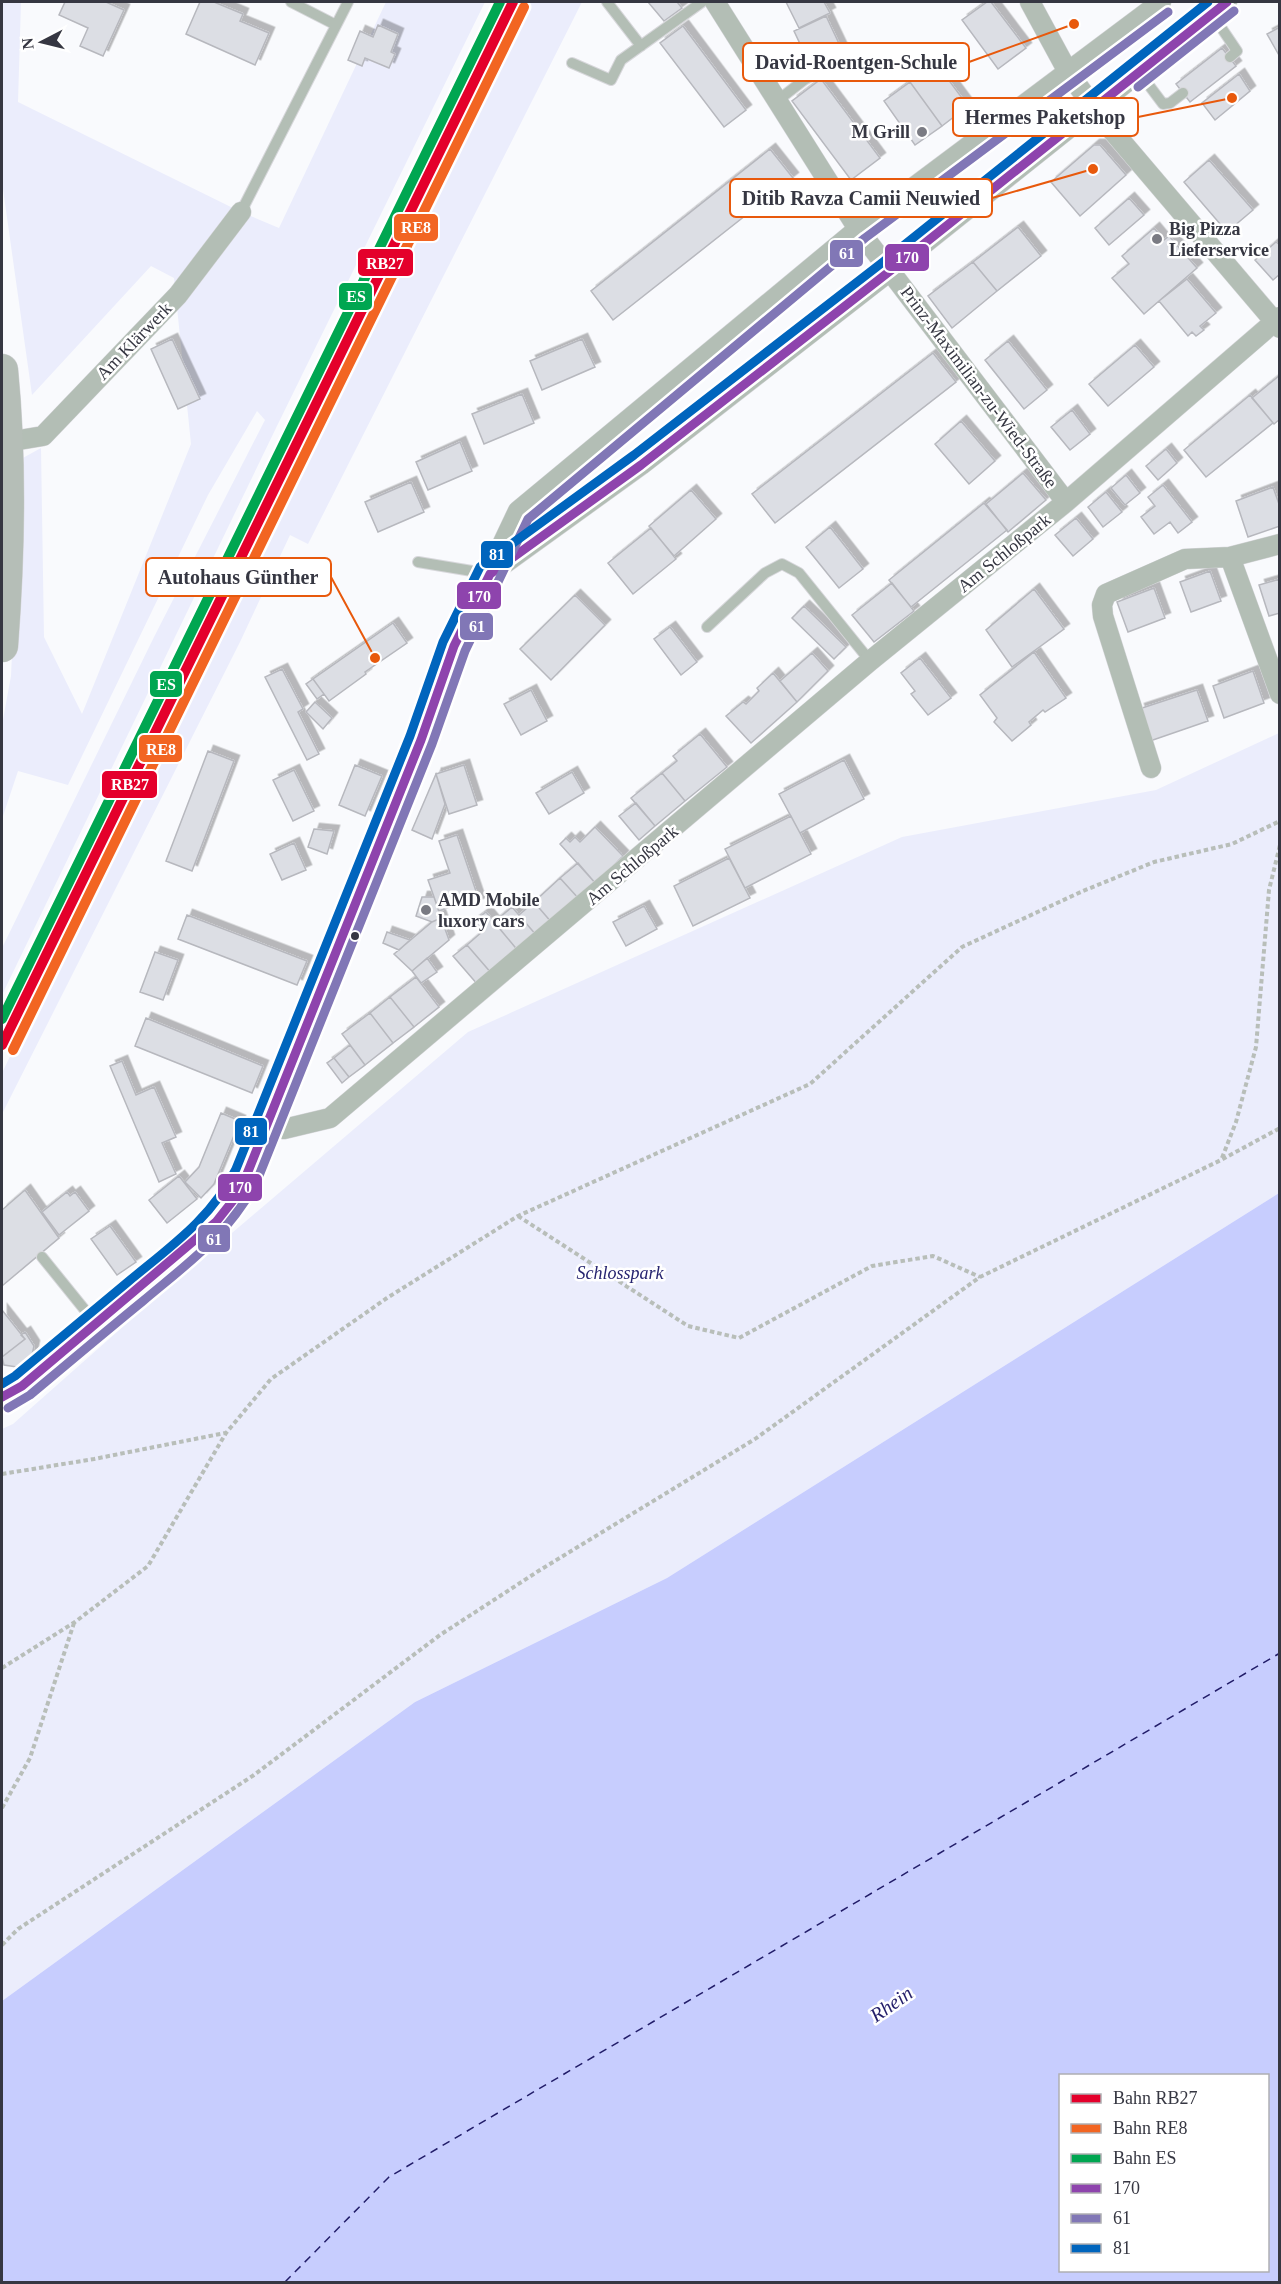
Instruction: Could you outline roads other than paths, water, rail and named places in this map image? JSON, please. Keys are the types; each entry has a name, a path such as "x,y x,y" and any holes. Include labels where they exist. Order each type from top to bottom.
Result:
{"main road":[{"path":"2,370 7,442 8,548 2,646"}],"street":[{"name":"Prinz-Maximilian-zu-Wied-Straße","path":"715,2 858,229 1066,502"},
{"path":"1029,2 1068,72 1093,107 1278,322"},
{"path":"2,1397 22,1386 97,1325 193,1242 226,1211 235,1198 247,1174 421,740 454,646 518,511 858,229 1161,2"},
{"path":"490,574 641,465 890,271 1227,2"},
{"name":"Am Klärwerk","path":"7,442 42,435 178,295 241,212"},
{"name":"Am Schloßpark","path":"267,1123 284,1129 330,1118 870,661 1066,502 1278,322"},
{"path":"1151,768 1103,616 1102,605 1106,594 1185,559 1230,557 1280,544"},
{"path":"1230,557 1280,694"}],"lane":[{"path":"291,2 336,25"},
{"path":"241,212 348,2"},
{"path":"607,2 641,46"},
{"path":"572,63 611,80 621,60 702,2"},
{"path":"1212,14 1237,51 1230,57"},
{"path":"777,101 804,80 840,58"},
{"path":"1139,72 1163,104 1170,103 1183,93"},
{"path":"418,561 490,574"},
{"path":"707,627 765,573 782,564 799,573 870,661"},
{"path":"42,1257 97,1325"}],"water":[{"name":"Rhein","path":"1279,1193 1279,2282 2,2282 2,2001 415,1702 667,1578"}],"rail line":[{"name":"ES","path":"2,1019 500,2"},
{"name":"RB27","path":"2,1045 513,2"},
{"name":"RE8","path":"13,1050 524,7"}],"place":[{"name":"David-Roentgen-Schule","path":"1074,24"},
{"name":"Hermes Paketshop","path":"1232,98"},
{"name":"M Grill","path":"922,132"},
{"name":"Ditib Ravza Camii Neuwied","path":"1093,169"},
{"name":"Big Pizza Lieferservice","path":"1157,239"},
{"name":"Autohaus Günther","path":"375,658"},
{"name":"AMD Mobile luxory cars","path":"426,910"}],"park label":[{"name":"Schlosspark","path":"620,1273"}]}
